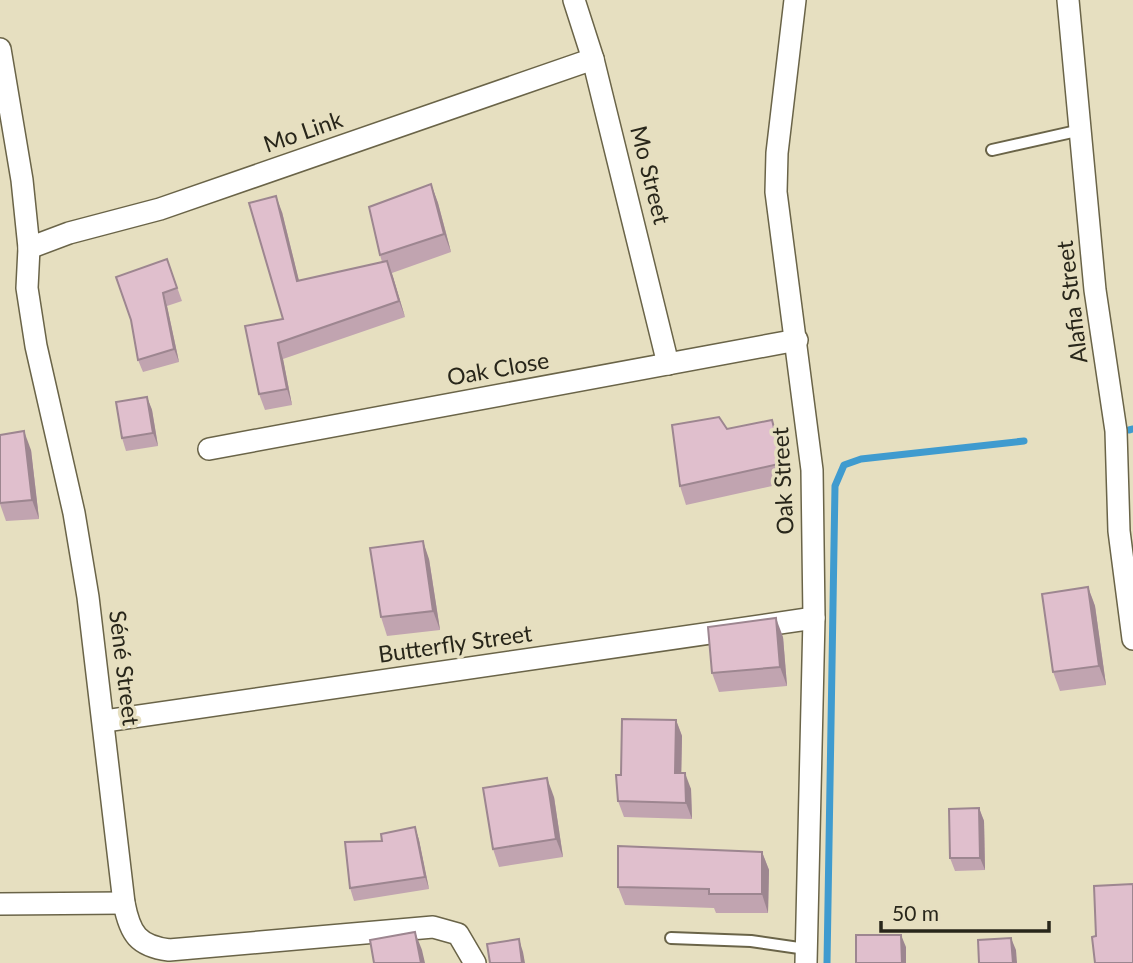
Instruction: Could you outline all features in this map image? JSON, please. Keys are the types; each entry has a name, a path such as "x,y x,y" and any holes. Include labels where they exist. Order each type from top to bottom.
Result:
{"street":[{"name":"Mo Street","path":"574,0 593,59 668,364"},
{"name":"Oak Street","path":"795,0 777,153 776,192 797,340 811,470 814,618 806,956"},
{"name":"Alafia Street","path":"1068,0 1095,290 1116,431 1119,531 1133,639"},
{"name":"Séné Street","path":"0,49 22,180 29,248 27,288 36,346 76,525 105,721 124,903 129,925 137,938 156,948 169,950 433,927 458,934 475,963"},
{"name":"Mo Link","path":"29,248 69,233 160,209 593,59"},
{"name":"Oak Close","path":"209,449 797,340"},
{"name":"Butterfly Street","path":"105,721 814,618"},
{"path":"0,904 124,903"}],"lane":[{"path":"992,150 1081,130"},
{"path":"671,939 751,941 806,956"}],"building":[{"path":"431,184 444,234 380,255 369,207"},
{"path":"276,196 297,281 387,261 399,301 278,343 287,389 259,394 245,326 283,319 249,203"},
{"path":"167,259 177,288 163,293 174,349 138,360 131,320 116,277"},
{"path":"147,397 153,433 122,438 116,402"},
{"path":"719,417 727,429 772,420 783,463 680,486 672,425"},
{"path":"24,431 32,500 0,503 0,435"},
{"path":"423,541 433,611 381,617 370,548"},
{"path":"1088,587 1099,666 1053,672 1042,594"},
{"path":"776,618 780,667 712,673 708,627"},
{"path":"622,719 676,720 675,773 685,773 686,803 618,801 616,775 621,775"},
{"path":"547,778 556,839 493,849 483,788"},
{"path":"979,808 980,858 950,858 949,809"},
{"path":"415,827 425,877 350,888 345,842 382,841 381,834"},
{"path":"618,846 762,852 762,894 709,894 709,889 618,887"},
{"path":"1133,884 1133,963 1095,963 1092,937 1096,936 1094,886"},
{"path":"415,932 421,963 374,963 370,940"},
{"path":"856,935 901,935 902,963 856,963"},
{"path":"1011,938 1013,963 979,963 978,940"},
{"path":"519,939 522,963 490,963 487,944"}],"waterway":[{"path":"1129,430 1133,429"},
{"path":"827,963 835,486 844,465 861,459 1024,441"}]}
